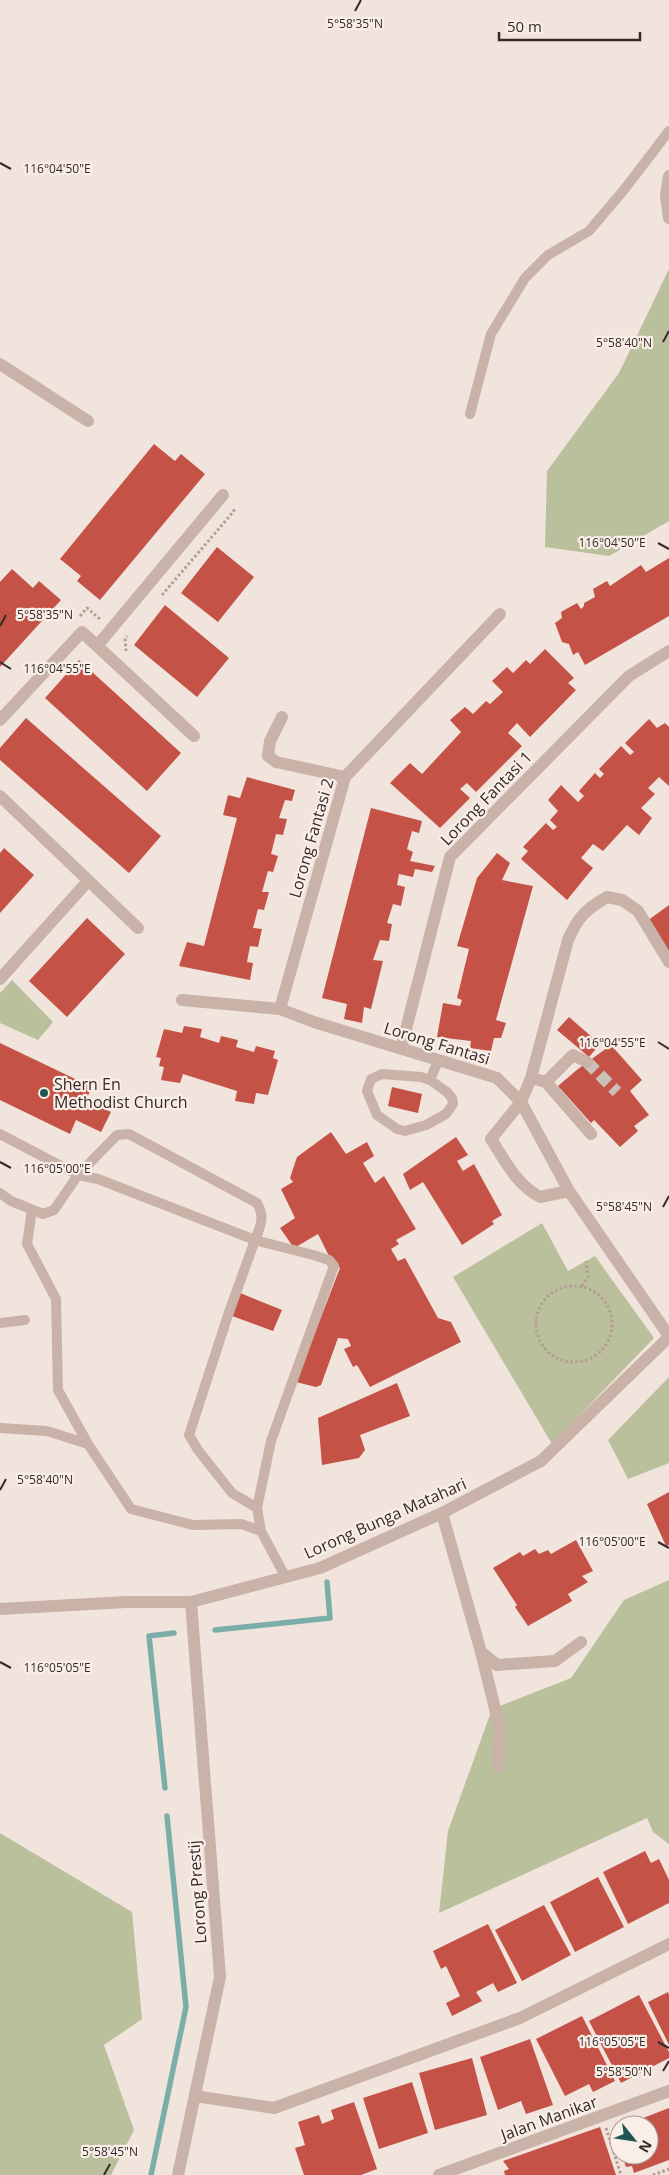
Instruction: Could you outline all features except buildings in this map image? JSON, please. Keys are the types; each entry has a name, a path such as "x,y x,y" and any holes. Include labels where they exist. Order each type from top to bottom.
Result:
{"street":[{"path":"669,176 666,195 669,218"},
{"path":"0,364 88,421"},
{"path":"97,646 223,495"},
{"name":"Lorong Fantasi 2","path":"280,1008 345,777 500,614"},
{"path":"0,720 78,628 194,736"},
{"name":"Lorong Fantasi 1","path":"401,1049 450,857 629,676 669,651"},
{"path":"282,717 270,741 268,756 276,762 345,777"},
{"path":"0,796 138,928"},
{"path":"0,979 88,881"},
{"path":"569,1191 540,1198 528,1191 491,1139 521,1102 531,1078 568,940 576,923 586,910 607,897 622,900 638,911 669,962"},
{"name":"Lorong Fantasi","path":"182,1000 280,1008 314,1022 498,1078 521,1102 569,1191 669,1337"},
{"path":"546,1082 572,1054 587,1062"},
{"path":"531,1078 546,1082 591,1134"},
{"name":"Lorong Bunga Matahari","path":"0,1609 126,1602 191,1602 320,1568 442,1513 541,1461 669,1337"},
{"path":"442,1513 481,1652 500,1729 498,1767"},
{"name":"Lorong Prestij","path":"178,2175 220,1977 191,1602"},
{"path":"481,1652 497,1665 556,1661 581,1642"},
{"path":"195,2096 274,2108 520,2018 669,1944"},
{"name":"Jalan Manikar","path":"440,2175 669,2091"}],"lane":[{"path":"470,414 491,334 526,278 548,255 589,231 623,191 669,131"},
{"path":"430,1080 438,1061"},
{"path":"382,1074 421,1077 430,1080 447,1092 452,1098 453,1104 446,1114 405,1132 397,1129 378,1115 367,1091 371,1079 382,1074"},
{"path":"0,1134 78,1175 98,1179 255,1240 329,1260 334,1266 271,1442 257,1508 260,1531 285,1576"},
{"path":"0,1193 43,1214 54,1210 78,1175 117,1135 129,1134 257,1202 262,1212 262,1222 228,1315 190,1435 198,1450 232,1493 257,1508"},
{"path":"32,1210 26,1244 56,1299 58,1390 88,1444 131,1508 193,1525 241,1524 260,1531"},
{"path":"0,1323 25,1320"},
{"path":"0,1428 47,1431 88,1444"}],"path":[{"path":"157,601 234,511 223,495"},
{"path":"78,628 87,608 104,622"},
{"path":"127,658 125,638 132,631"},
{"path":"582,1286 588,1277 586,1261"},
{"path":"569,1286 582,1286 602,1298 609,1309 612,1320 611,1333 606,1344 588,1360 576,1363 564,1362 552,1356 543,1347 536,1335 535,1322 538,1309 546,1298 556,1290 569,1286"},
{"path":"602,2116 621,2175"},
{"path":"652,2175 669,2169"}],"green space":[{"path":"669,269 669,521 609,556 545,547 547,471 619,373"},
{"path":"12,980 53,1022 38,1040 0,1023 0,993"},
{"path":"542,1223 568,1271 595,1256 654,1338 552,1444 453,1277"},
{"path":"669,1377 669,1463 628,1479 608,1440"},
{"path":"669,1580 669,1844 653,1832 647,1818 439,1913 448,1831 492,1709 571,1678 624,1600"},
{"path":"0,1833 132,1912 142,2019 104,2045 134,2130 111,2175 0,2175"}],"waterway":[{"path":"215,1630 330,1618 327,1582"},
{"path":"165,1788 149,1636 174,1633"},
{"path":"151,2175 186,2007 167,1816"}],"tunnel":[{"path":"587,1062 617,1092"}],"place":[{"name":"Shern En Methodist Church","path":"44,1093"}]}
